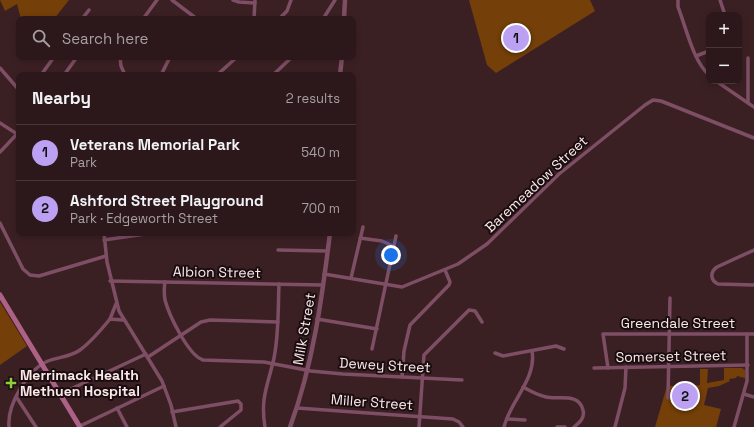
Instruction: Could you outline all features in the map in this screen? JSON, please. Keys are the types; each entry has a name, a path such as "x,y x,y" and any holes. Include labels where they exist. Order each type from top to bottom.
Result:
{"main road":[{"path":"0,295 80,426"}],"street":[{"path":"145,16 157,0"},
{"path":"172,0 193,16"},
{"path":"232,0 239,2 255,1 254,16"},
{"path":"283,16 287,11 291,0"},
{"path":"325,16 335,0"},
{"path":"344,16 345,0"},
{"path":"678,0 678,7 696,56 706,72"},
{"path":"720,0 724,12"},
{"path":"84,16 89,10"},
{"path":"696,56 706,53"},
{"path":"748,58 748,103"},
{"path":"43,72 52,60"},
{"path":"66,72 75,60"},
{"path":"120,60 124,72"},
{"path":"163,72 169,60"},
{"path":"220,72 233,60"},
{"path":"276,72 289,60"},
{"path":"340,72 342,60"},
{"path":"0,68 16,87"},
{"path":"720,84 754,107"},
{"name":"Baremeadow Street","path":"324,274 405,286 445,270 466,259 487,244 559,174 653,100 661,101 754,138"},
{"path":"0,123 16,132"},
{"path":"0,152 16,135"},
{"path":"0,223 23,269 30,275 39,276 106,256"},
{"path":"351,278 363,227"},
{"path":"104,236 110,281 116,304 123,320 147,355 164,386 176,427"},
{"path":"104,240 131,236"},
{"name":"Milk Street","path":"290,427 308,370 323,285 330,236"},
{"path":"372,349 378,329 396,236"},
{"path":"360,238 382,241 393,246"},
{"path":"278,250 328,251"},
{"path":"754,250 717,266 711,275 713,282 718,284 754,285"},
{"path":"402,377 404,351 410,325 449,285 450,282 445,270"},
{"name":"Albion Street","path":"110,281 323,285"},
{"name":"Dewey Street","path":"165,282 165,301 181,335 196,357 203,360 272,363 308,370 462,380"},
{"path":"265,427 262,404 272,363 278,322 280,284"},
{"path":"668,398 670,298"},
{"path":"10,427 9,415 28,379 47,362 80,350 110,319 116,304"},
{"path":"419,427 424,355 466,312 472,310 475,311 482,322"},
{"path":"110,319 123,320"},
{"path":"317,319 378,329"},
{"path":"60,394 147,355 181,335 196,324 206,321 278,322"},
{"name":"Greendale Street","path":"608,368 603,334 754,334"},
{"path":"734,427 744,394 748,366 747,334"},
{"path":"495,353 503,356 556,346 564,349"},
{"path":"504,427 532,370 532,351"},
{"name":"Somerset Street","path":"594,368 748,366"},
{"path":"615,427 625,388 626,367"},
{"path":"80,426 164,386"},
{"path":"523,387 547,397 571,398 578,401 583,408 584,416 574,427"},
{"path":"744,394 754,397"},
{"path":"17,398 36,427"},
{"path":"172,412 238,401 241,404 241,410 220,427"},
{"path":"118,408 127,427"},
{"name":"Miller Street","path":"297,408 445,418 457,420 463,427"},
{"path":"507,419 525,420"},
{"path":"557,427 565,427"}],"shaded area":[{"path":"0,0 69,0 56,16 20,16 17,4 5,11"},
{"path":"469,0 590,0 595,11 496,73 487,65"},
{"path":"0,302 27,346 0,365"},
{"path":"724,368 742,368 745,370 745,378 737,376 736,378 729,379 730,381 719,386 708,388 704,405 721,409 716,427 655,427 667,386 700,385 700,369 708,369 707,383 724,380"}],"place":[{"name":"Veterans Memorial Park","path":"516,38"},
{"name":"Merrimack Health Methuen Hospital","path":"11,383"},
{"name":"Ashford Street Playground","path":"685,396"}]}
